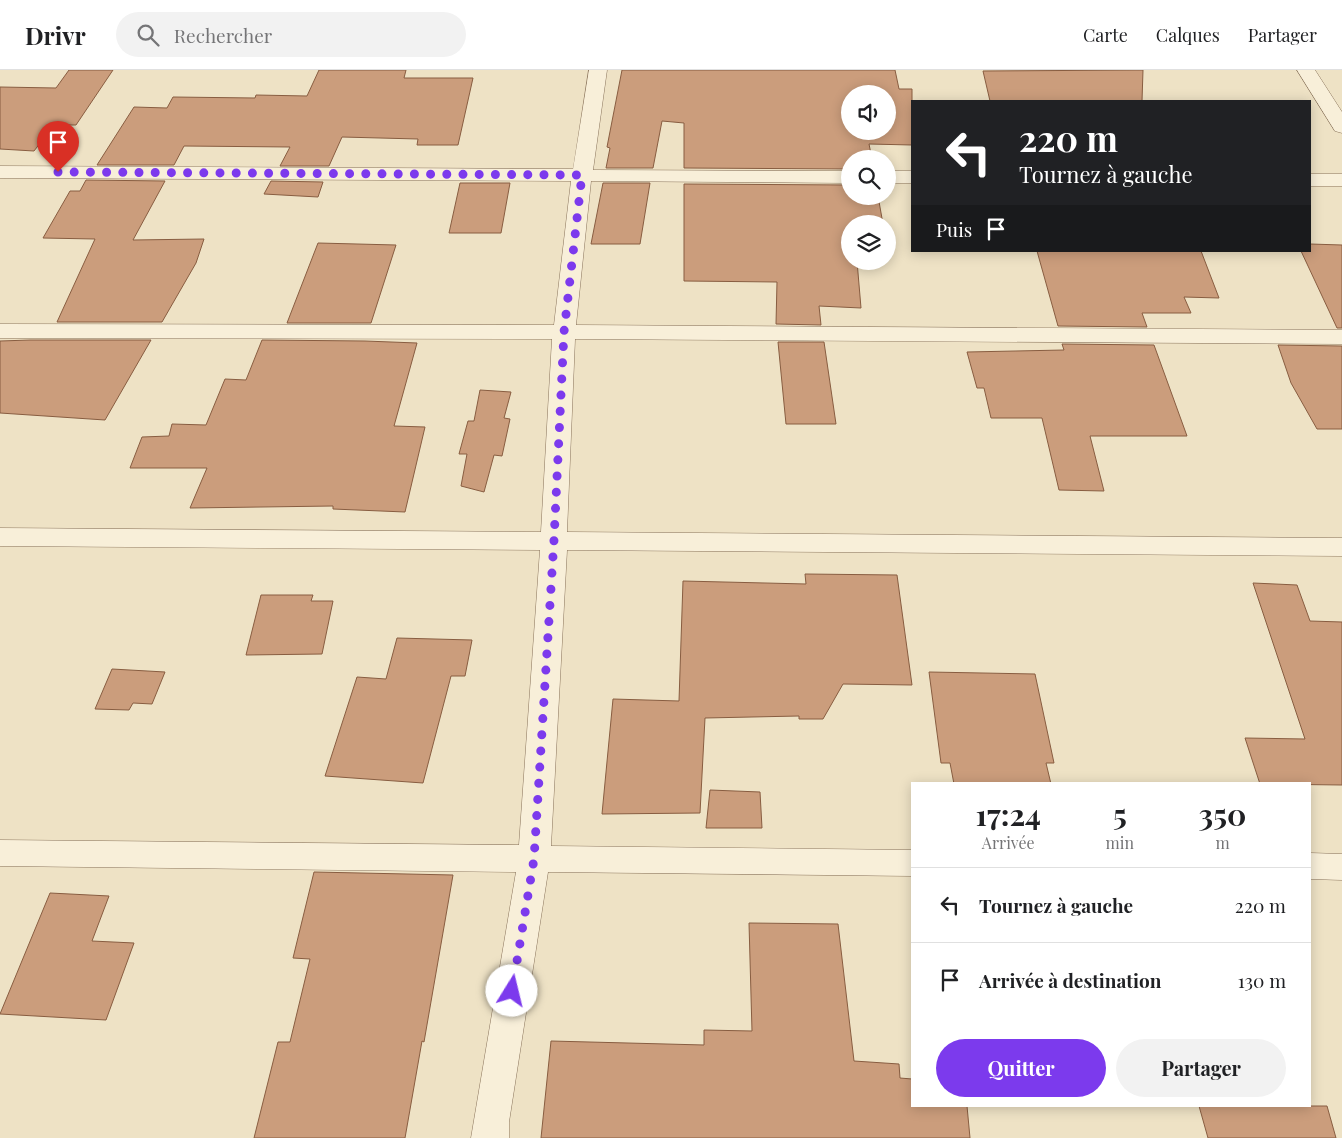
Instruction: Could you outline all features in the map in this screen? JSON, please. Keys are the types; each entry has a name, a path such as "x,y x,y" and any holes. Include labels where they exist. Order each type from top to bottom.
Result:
{"street":[{"path":"490,1138 491,1122 534,859 554,540 564,332 582,175 598,70"},
{"path":"1306,70 1342,127"},
{"path":"0,172 841,177"},
{"path":"896,177 911,177"},
{"path":"1311,180 1342,180"},
{"path":"0,331 564,332 1342,337"},
{"path":"0,537 1342,547"},
{"path":"0,853 911,863"},
{"path":"1311,866 1342,867"}],"building":[{"path":"69,70 113,70 76,125 54,125 34,151 0,149 0,87 56,88"},
{"path":"319,70 406,70 404,78 473,78 458,145 417,145 418,139 342,137 329,166 280,166 290,147 184,146 174,165 97,165 134,107 167,108 173,97 255,98 256,95 307,96"},
{"path":"622,70 895,70 899,89 912,89 911,145 869,144 870,150 841,150 841,169 684,168 684,123 662,121 653,168 606,168 610,148 607,147"},
{"path":"1143,70 1142,100 990,100 983,71"},
{"path":"86,180 165,181 133,240 204,239 196,263 162,322 57,322 95,239 43,238 70,191 80,191"},
{"path":"271,181 323,182 318,197 264,194"},
{"path":"460,183 510,183 501,233 449,233"},
{"path":"603,183 650,183 640,244 591,244"},
{"path":"684,184 841,185 841,205 880,205 881,215 841,215 841,270 858,270 861,308 819,306 821,325 776,324 777,282 684,281"},
{"path":"318,243 396,245 371,323 287,323"},
{"path":"1311,244 1342,245 1342,328 1337,328 1301,252 1311,252"},
{"path":"1037,252 1201,252 1219,298 1184,297 1191,313 1142,313 1147,327 1058,326"},
{"path":"151,340 105,420 0,413 0,341"},
{"path":"262,340 417,343 394,426 425,427 405,512 333,509 333,506 190,508 207,468 130,468 142,437 169,436 172,424 206,425 225,379 246,380"},
{"path":"778,342 824,342 836,424 786,424"},
{"path":"1062,344 1154,345 1187,436 1090,436 1104,491 1059,490 1042,418 991,418 984,388 977,388 967,352 1064,350"},
{"path":"1278,345 1342,346 1342,429 1317,429 1291,383"},
{"path":"480,390 511,392 504,418 510,419 502,456 494,455 484,492 461,486 467,454 459,454 468,421 474,421"},
{"path":"805,574 897,575 912,685 843,684 823,719 799,719 799,716 705,718 700,813 602,814 613,699 679,701 683,581 806,584"},
{"path":"1253,583 1297,585 1310,621 1342,622 1342,785 1311,785 1311,782 1259,782 1245,738 1305,739"},
{"path":"261,595 313,595 311,601 333,601 322,654 246,655"},
{"path":"397,638 472,640 465,676 451,676 423,783 325,776 357,677 386,679"},
{"path":"112,669 165,672 152,704 133,703 129,710 95,709"},
{"path":"929,672 1035,674 1054,763 1046,763 1051,782 954,782 950,763 941,763"},
{"path":"710,790 760,792 762,828 706,828"},
{"path":"314,872 453,875 405,1138 254,1138 278,1042 290,1042 310,959 293,958"},
{"path":"50,893 109,896 92,941 134,943 106,1020 0,1014"},
{"path":"749,923 838,924 854,1061 899,1064 900,1078 911,1079 911,1107 967,1107 970,1138 541,1138 551,1041 704,1045 704,1030 752,1031"},
{"path":"1327,1106 1336,1138 1208,1138 1199,1107"}],"route":[{"path":"58,172 582,175 564,332 554,540 534,859 512,991"}]}
